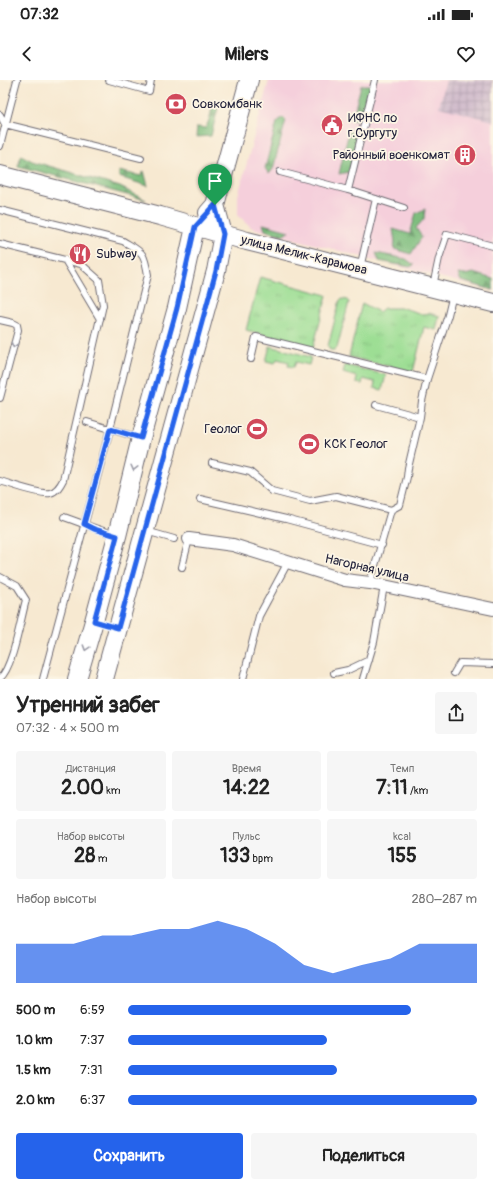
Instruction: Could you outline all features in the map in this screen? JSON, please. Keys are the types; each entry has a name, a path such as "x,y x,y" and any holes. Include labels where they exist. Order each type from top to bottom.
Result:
{"main road":[{"path":"77,679 117,536 141,438 177,308 195,227 215,205 249,80"},
{"name":"улица Мелик-Карамова","path":"0,174 160,216 195,227 493,303"},
{"path":"104,679 216,271 223,234 215,205"},
{"path":"94,621 118,628"}],"street":[{"name":"Нагорная улица","path":"190,539 234,545 346,580 370,582 493,609"}],"lane":[{"path":"0,146 17,80"},
{"path":"109,80 148,91 151,80"},
{"path":"348,190 375,80"},
{"path":"0,115 5,124 141,158"},
{"path":"280,172 348,190 404,208"},
{"path":"360,269 376,199"},
{"path":"0,210 122,241 140,251 145,257 148,275 110,429 43,679"},
{"path":"433,288 439,258 447,234 493,246"},
{"path":"0,244 81,264 99,280 103,306 63,480 59,488 50,493 42,493 0,481"},
{"path":"65,260 100,319"},
{"path":"212,463 250,472 272,491 310,501 336,496 391,510 400,505 427,379 454,293"},
{"path":"0,320 13,323 17,326 18,330 0,398"},
{"path":"251,359 256,337 427,379"},
{"path":"376,405 420,417"},
{"path":"87,422 141,438"},
{"path":"200,499 286,519 382,545"},
{"path":"370,582 391,510"},
{"path":"64,517 117,536"},
{"path":"144,530 174,539"},
{"path":"182,567 190,539"},
{"path":"243,679 259,616 288,562"},
{"path":"0,577 17,586 26,600 12,654 4,675 0,678"},
{"path":"363,679 374,642 384,586"},
{"path":"334,673 348,670 369,660"},
{"path":"454,673 460,663 493,664"}],"shaded area":[{"path":"269,80 493,80 493,291 252,228 238,215 238,196"},
{"path":"446,80 493,80 493,121 439,107"}],"green space":[{"path":"361,85 372,85 363,120 352,120"},
{"path":"213,104 218,108 211,136 196,137 197,127 206,128"},
{"path":"283,117 286,120 273,169 269,174 265,168 277,122"},
{"path":"349,131 359,132 349,172 339,174"},
{"path":"21,155 32,161 120,187 146,200 18,166"},
{"path":"119,171 141,176 144,171 148,186 119,177"},
{"path":"425,209 424,219 416,228 422,237 411,254 394,249 395,242 393,229 410,234 416,213"},
{"path":"263,224 289,231 282,235 265,230"},
{"path":"376,253 406,259 414,265 410,267 379,261"},
{"path":"473,273 493,279 493,290 461,281 458,274 465,275"},
{"path":"260,277 327,295 313,348 246,330"},
{"path":"343,299 349,302 337,348 330,350 328,346 340,300"},
{"path":"362,303 379,312 384,308 403,308 422,314 429,313 439,316 436,330 424,327 413,372 349,357"},
{"path":"270,346 311,357 309,365 296,362 294,367 288,366 289,362 277,359 275,363 266,361"},
{"path":"345,365 386,375 382,390 374,388 375,382 363,379 362,384 356,383 357,377 343,373"}],"place":[{"name":"Совкомбанк","path":"176,104"},
{"name":"ИФНС по г.Сургуту","path":"332,125"},
{"name":"Районный военкомат","path":"465,155"},
{"name":"Subway","path":"80,254"},
{"name":"Геолог","path":"257,429"},
{"name":"КСК Геолог","path":"309,444"}],"route":[{"path":"215,205 223,234 216,271 118,628 94,621 117,536 94,529 84,524 110,429 141,438 177,308 195,227 215,205"}]}
